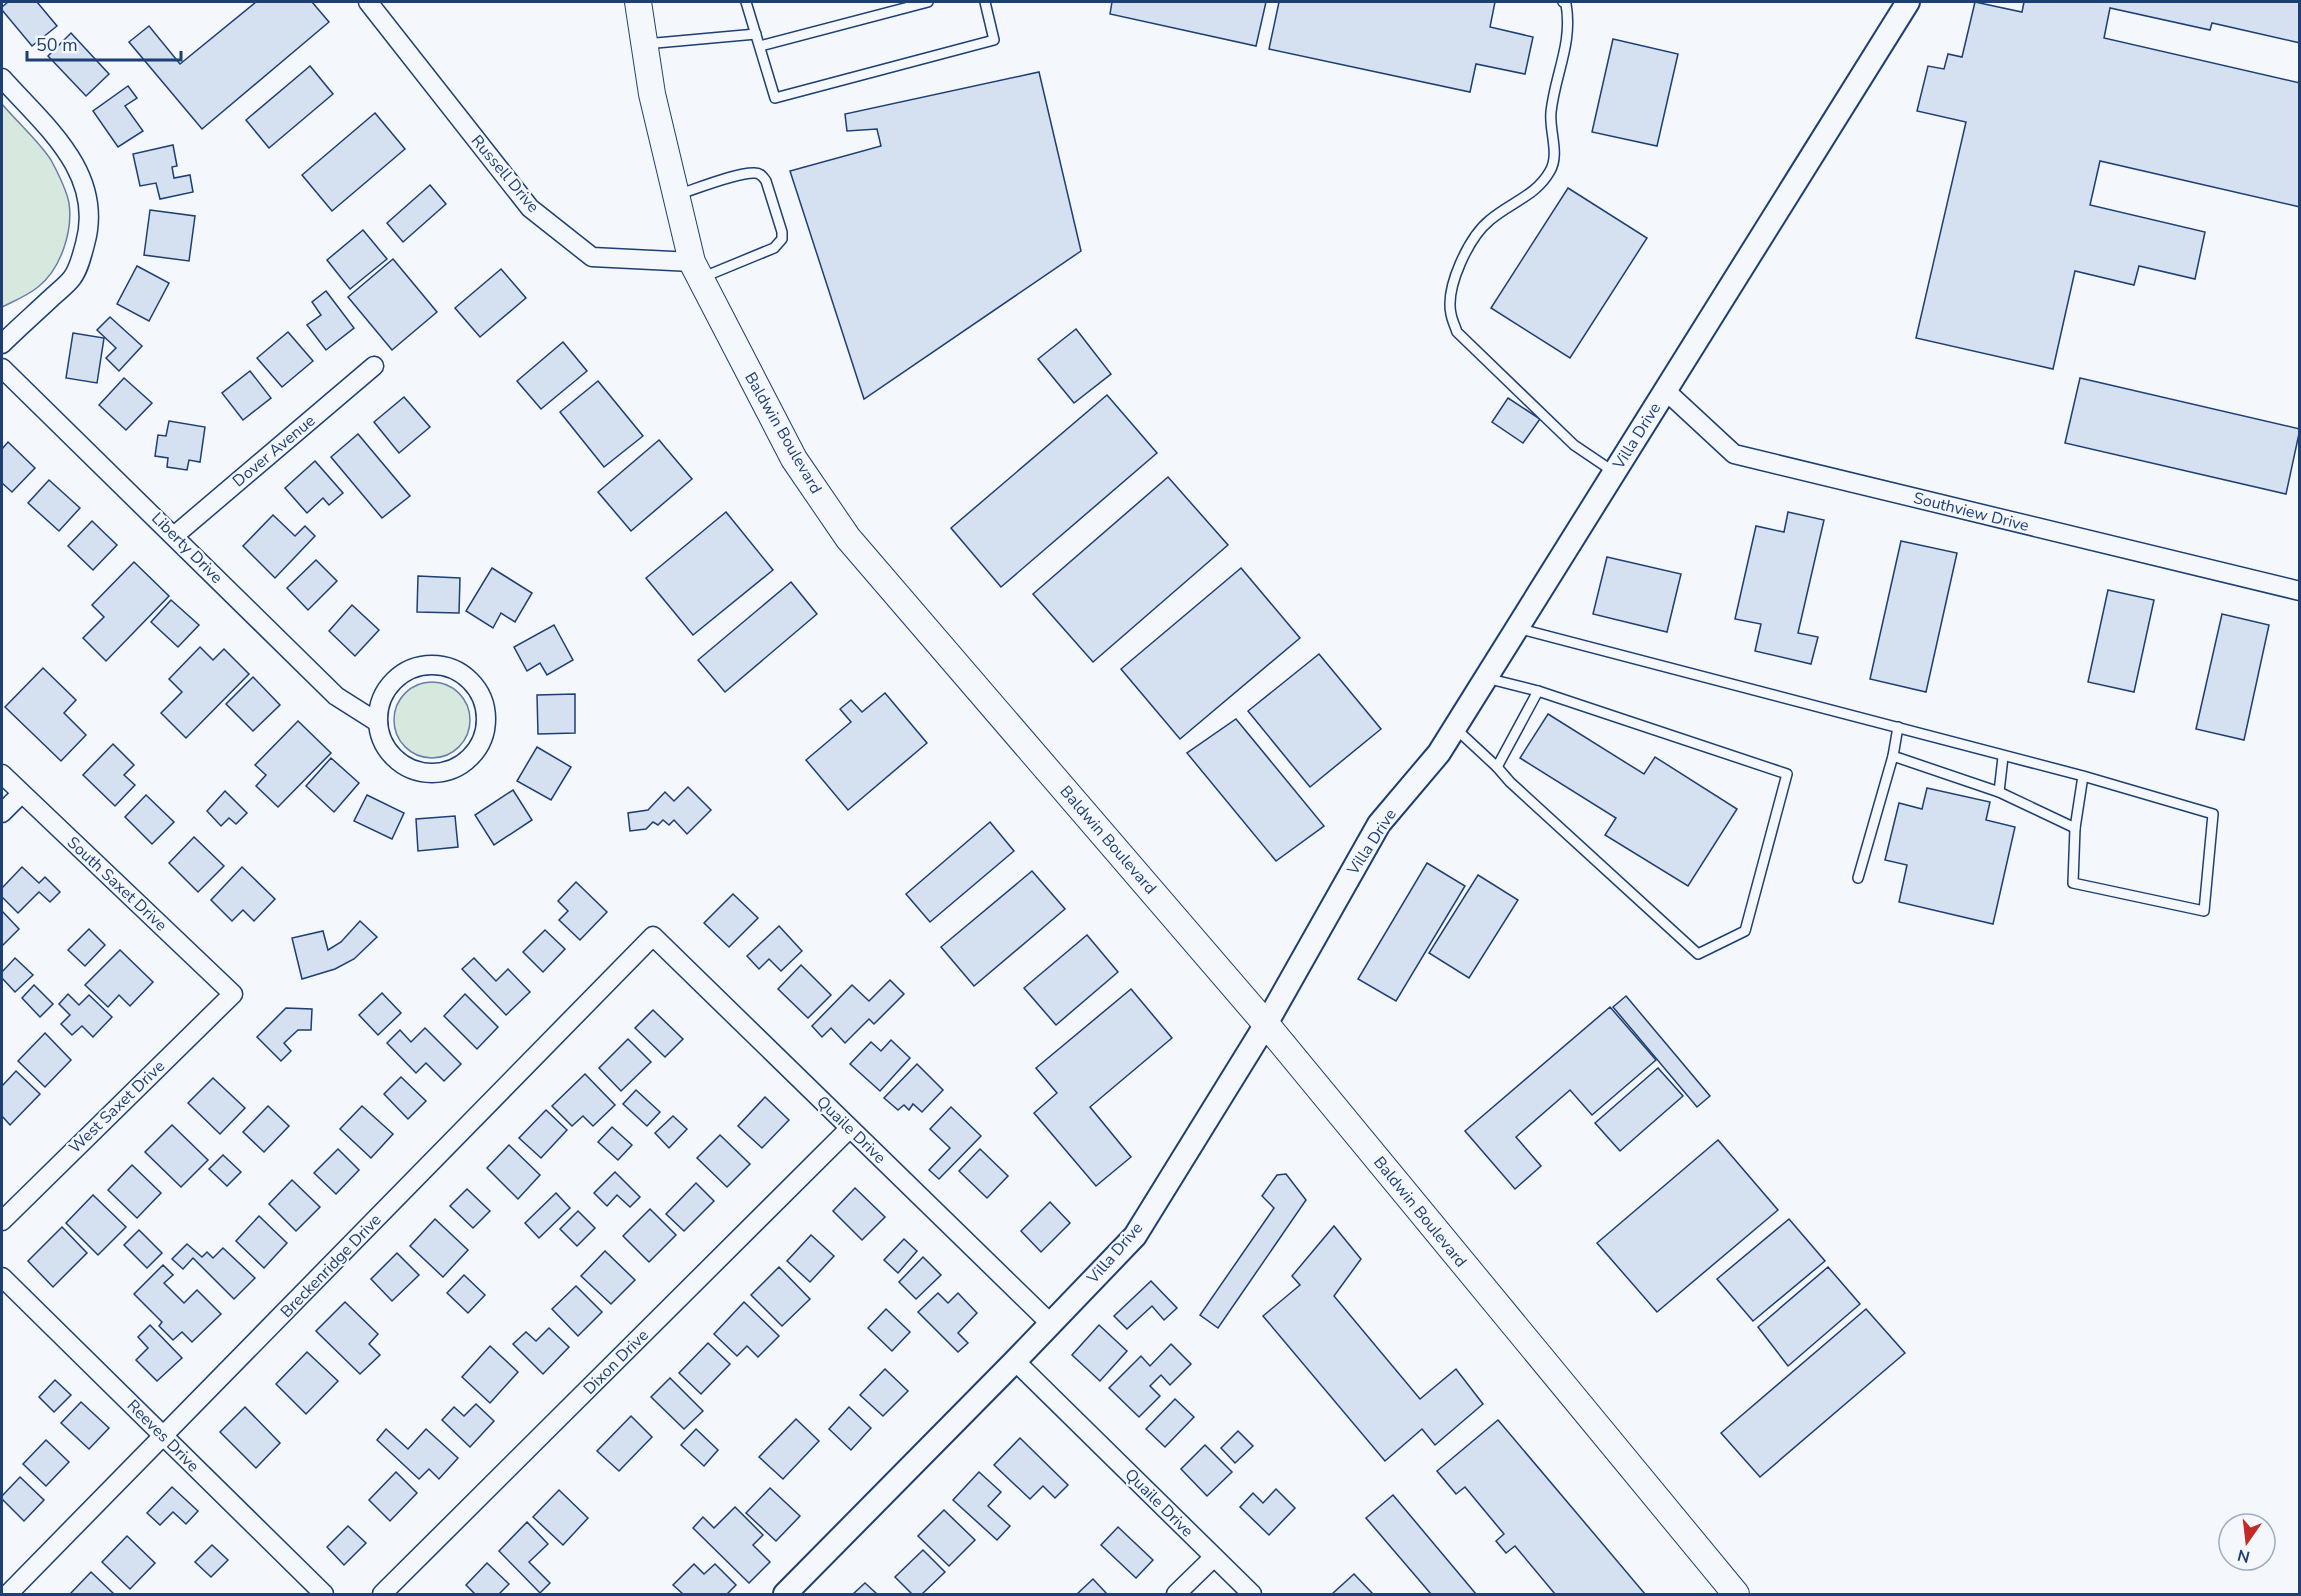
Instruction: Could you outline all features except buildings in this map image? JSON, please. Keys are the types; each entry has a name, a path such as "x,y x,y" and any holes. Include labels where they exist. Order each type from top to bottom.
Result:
{"main road":[{"name":"Baldwin Boulevard","path":"638,2 652,94 675,196 696,270 794,459 848,538 1266,1024 1736,1594"}],"street":[{"name":"Russell Drive","path":"368,2 530,208 592,257 696,270"},
{"name":"Villa Drive","path":"785,1594 1015,1362 1135,1236 1266,1024 1379,825 1439,753 1908,2"},
{"path":"2,78 62,144 77,165 86,187 90,211 88,234 82,256 72,278 2,344"},
{"name":"Dover Avenue","path":"174,536 374,366"},
{"name":"Liberty Drive","path":"2,368 336,696 377,722"},
{"name":"Southview Drive","path":"1666,391 1734,454 2300,591"},
{"path":"435,665 457,671 475,685 485,706 487,728 478,749 462,765 441,774 418,772 397,762 383,744 377,722 381,699 393,681 412,668 435,665"},
{"name":"South Saxet Drive","path":"2,774 233,994"},
{"path":"2,813 21,794"},
{"name":"Quaile Drive","path":"653,936 1051,1324"},
{"name":"Breckenridge Drive","path":"8,1594 653,936"},
{"name":"West Saxet Drive","path":"2,1221 233,994"},
{"name":"Dixon Drive","path":"382,1594 849,1129"},
{"name":"Reeves Drive","path":"2,1277 324,1594"},
{"name":"Quaile Drive","path":"1015,1362 1252,1594"},
{"path":"1176,1594 1214,1557"}],"lane":[{"path":"746,2 775,98 994,40 985,2"},
{"path":"760,46 928,2"},
{"path":"1563,2 1566,4 1569,26 1551,113 1554,154 1551,169 1538,189 1492,219 1477,232 1462,262 1451,293 1450,314 1457,332 1574,445 1614,472"},
{"path":"644,44 756,33"},
{"path":"675,196 740,176 754,173 761,175 766,181 782,232 782,239 774,248 696,270"},
{"path":"1517,628 2083,776 2213,814 2204,910 2073,883 2074,828 2083,776"},
{"path":"1455,728 1510,782 1698,954 1745,931 1787,774 1538,691 1486,678"},
{"path":"1497,767 1538,691"},
{"path":"1858,878 1893,756 1898,727"},
{"path":"1893,756 1999,792 2074,828"},
{"path":"1999,792 2003,756"}],"shaded area":[{"path":"2,104 51,160 66,192 70,214 64,249 53,270 34,290 2,307"},
{"path":"432,682 446,685 459,693 467,706 470,720 467,734 459,747 446,755 432,758 418,755 405,747 397,734 394,720 397,706 405,693 418,685"}]}
